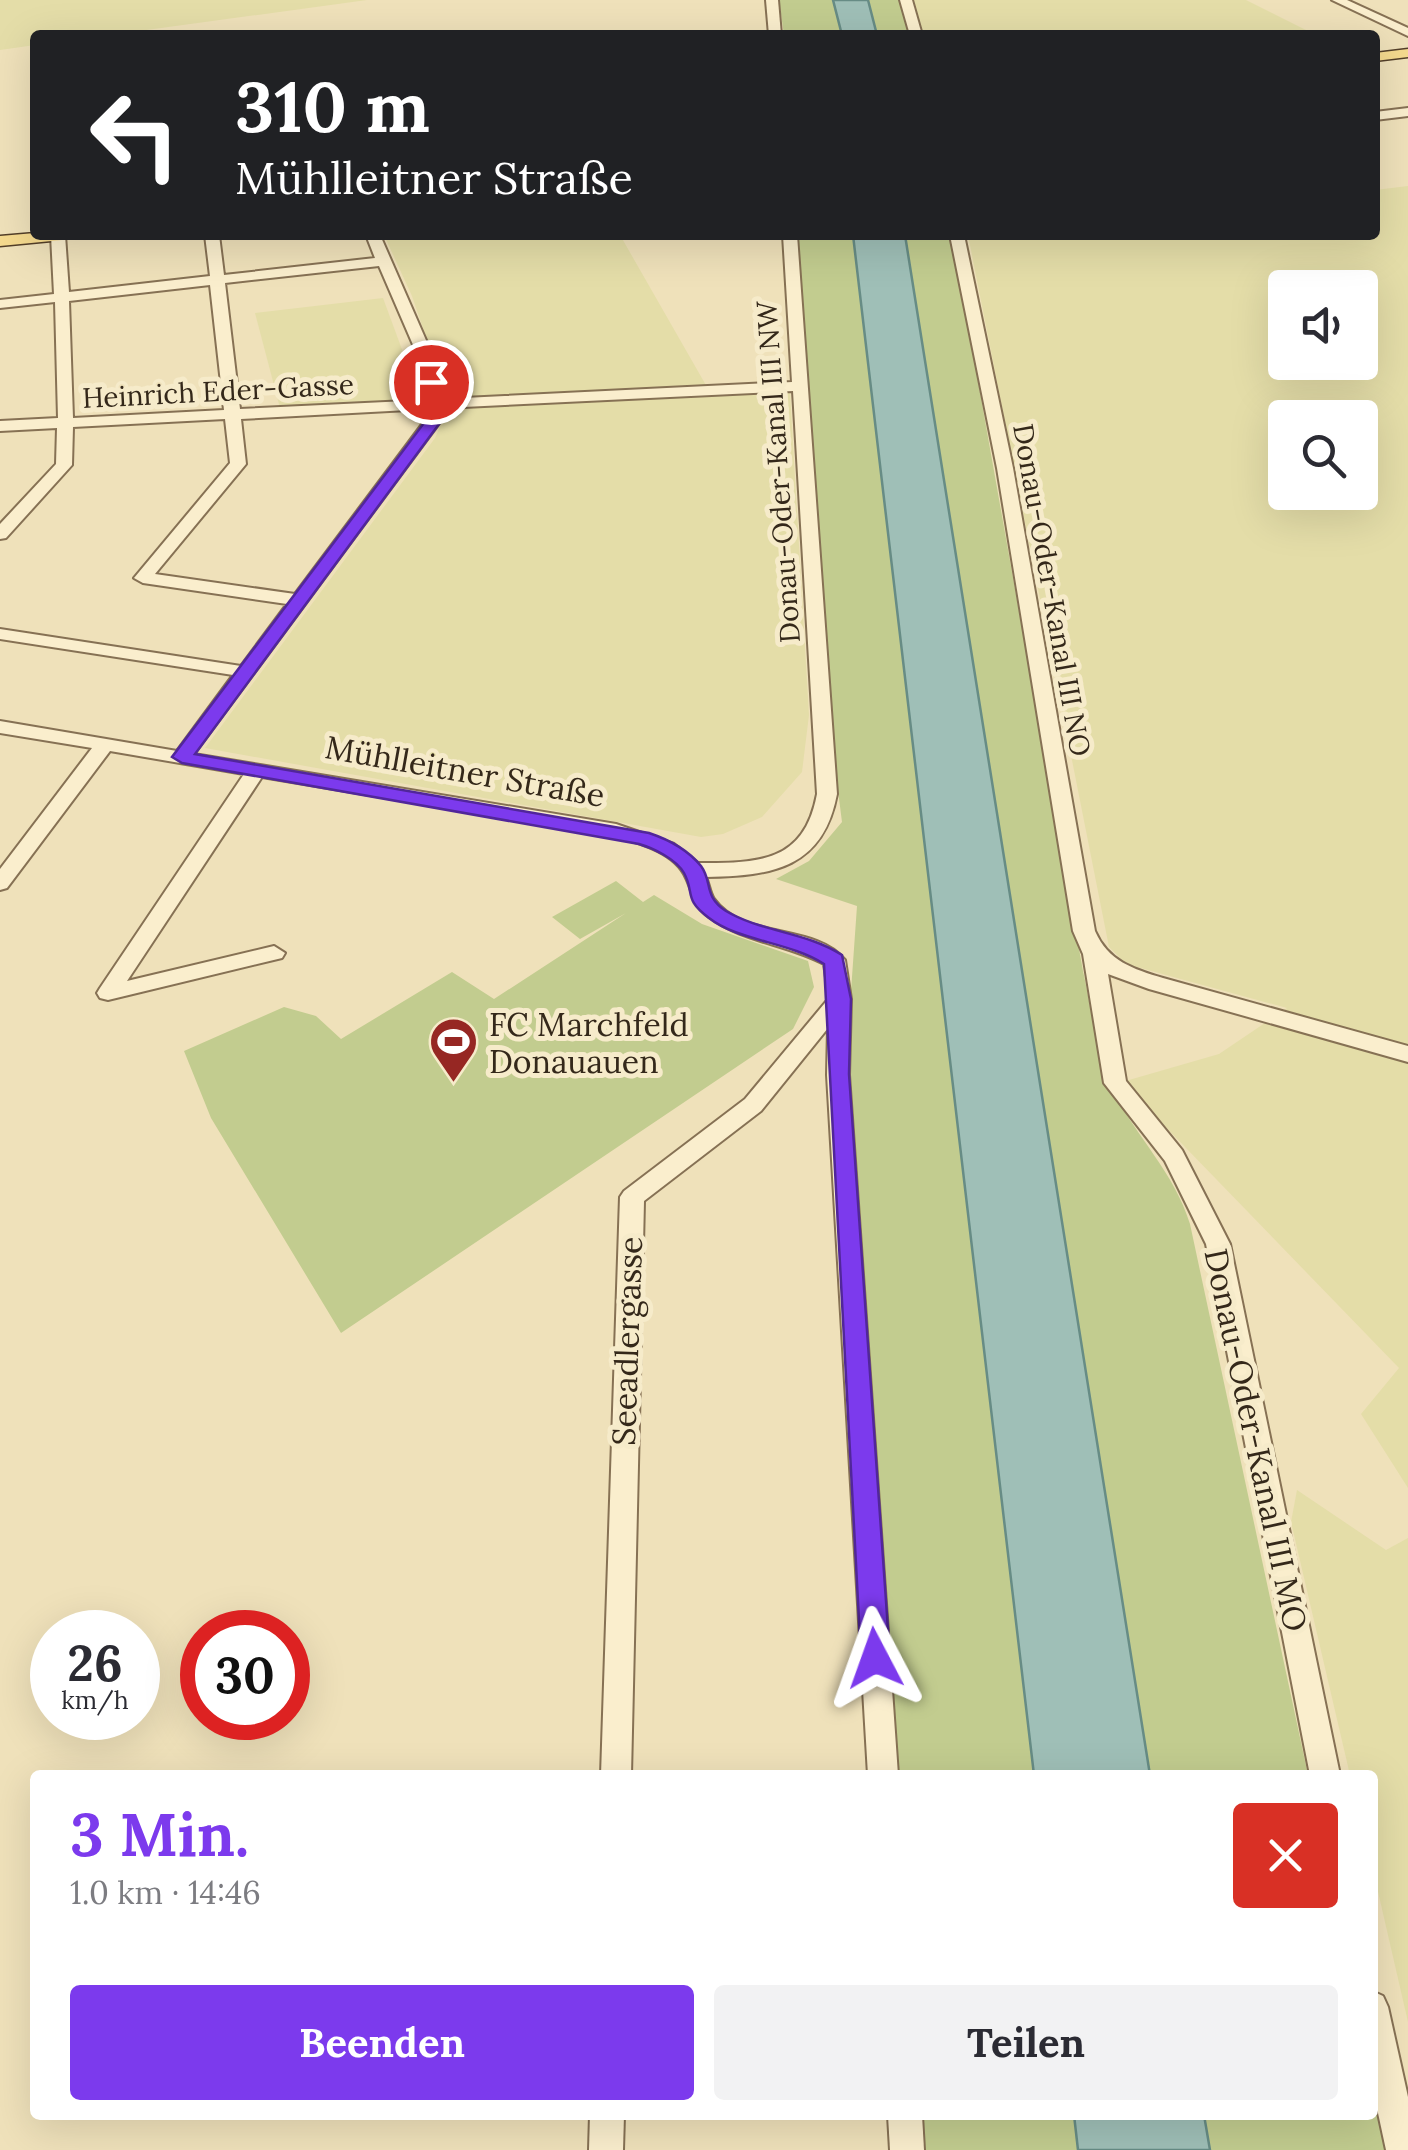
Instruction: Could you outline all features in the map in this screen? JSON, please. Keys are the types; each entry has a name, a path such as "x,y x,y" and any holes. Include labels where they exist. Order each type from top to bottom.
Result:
{"main road":[{"path":"1380,56 1408,53"},
{"path":"0,240 30,238"}],"street":[{"path":"772,0 775,30"},
{"path":"906,0 914,30"},
{"path":"1338,0 1408,31"},
{"path":"1380,115 1408,112"},
{"path":"0,534 64,465 68,423 60,240"},
{"path":"212,240 238,464 143,578 300,600"},
{"path":"182,757 434,420 438,406 424,357 375,240"},
{"name":"Donau-Oder-Kanal III NW","path":"693,870 751,870 795,856 825,824 791,240"},
{"name":"Donau-Oder-Kanal III NO","path":"958,240 1004,468 1084,932 1094,954"},
{"path":"0,304 382,261"},
{"name":"Heinrich Eder-Gasse","path":"0,426 798,386"},
{"path":"0,634 247,672"},
{"name":"Mühlleitner Straße","path":"0,726 616,830 662,844 693,870 699,898 720,916 816,948 834,960 840,999"},
{"path":"0,883 104,746"},
{"path":"258,768 108,993 274,953"},
{"path":"1094,954 1120,972 1156,984 1408,1054"},
{"name":"Donau-Oder-Kanal III MO","path":"1094,954 1115,1082 1174,1156 1218,1244 1325,1770"},
{"path":"840,999 838,1074 883,1770"},
{"name":"Seeadlergasse","path":"616,1770 632,1197 753,1105 840,999"},
{"path":"1378,2034 1404,2150"},
{"path":"606,2150 607,2120"},
{"path":"904,2120 907,2150"}],"shaded area":[{"path":"0,0 367,0 147,30 30,30 30,46 0,50"},
{"path":"912,0 1246,0 1306,30 921,30"},
{"path":"1408,186 1408,1488 1361,1414 1399,1368 1122,1082 1219,1054 1287,1008 1126,964 1109,947 969,240 1380,240 1380,189"},
{"path":"386,240 623,240 707,387 790,393 809,715 802,772 762,817 723,834 701,837 205,748 435,438 452,399 445,393 412,296"},
{"path":"383,298 421,401 280,408 255,313"},
{"path":"1297,1490 1386,1550 1408,1538 1408,2022 1378,1892 1378,1770 1349,1770 1291,1522"}],"green space":[{"path":"779,0 833,0 841,30 783,30"},
{"path":"868,0 900,0 909,30 876,30"},
{"path":"798,240 854,240 1033,1770 891,1770 845,1076 857,906 776,879 809,861 842,822 827,704"},
{"path":"906,240 953,240 1099,1049 1113,1091 1175,1188 1190,1224 1307,1770 1149,1770"},
{"name":"FC Marchfeld Donauauen","path":"616,881 643,902 654,895 702,924 808,961 814,987 793,1029 341,1333 211,1118 184,1051 284,1007 316,1016 341,1039 452,972 494,999 626,913 580,939 552,917"},
{"path":"1378,2106 1387,2150 1210,2150 1205,2120 1378,2120"},
{"path":"915,2120 1075,2120 1078,2150 918,2150"}],"water":[{"path":"833,0 868,0 876,30 841,30"},
{"path":"854,240 906,240 1149,1770 1033,1770"},
{"path":"1075,2120 1205,2120 1210,2150 1078,2150"}],"place":[{"name":"FC Marchfeld Donauauen","path":"454,1084"}],"route":[{"path":"431,382 438,406 434,420 182,757 616,830 662,844 693,870 699,898 720,916 816,948 834,960 840,999 838,1074 875,1658"}]}
